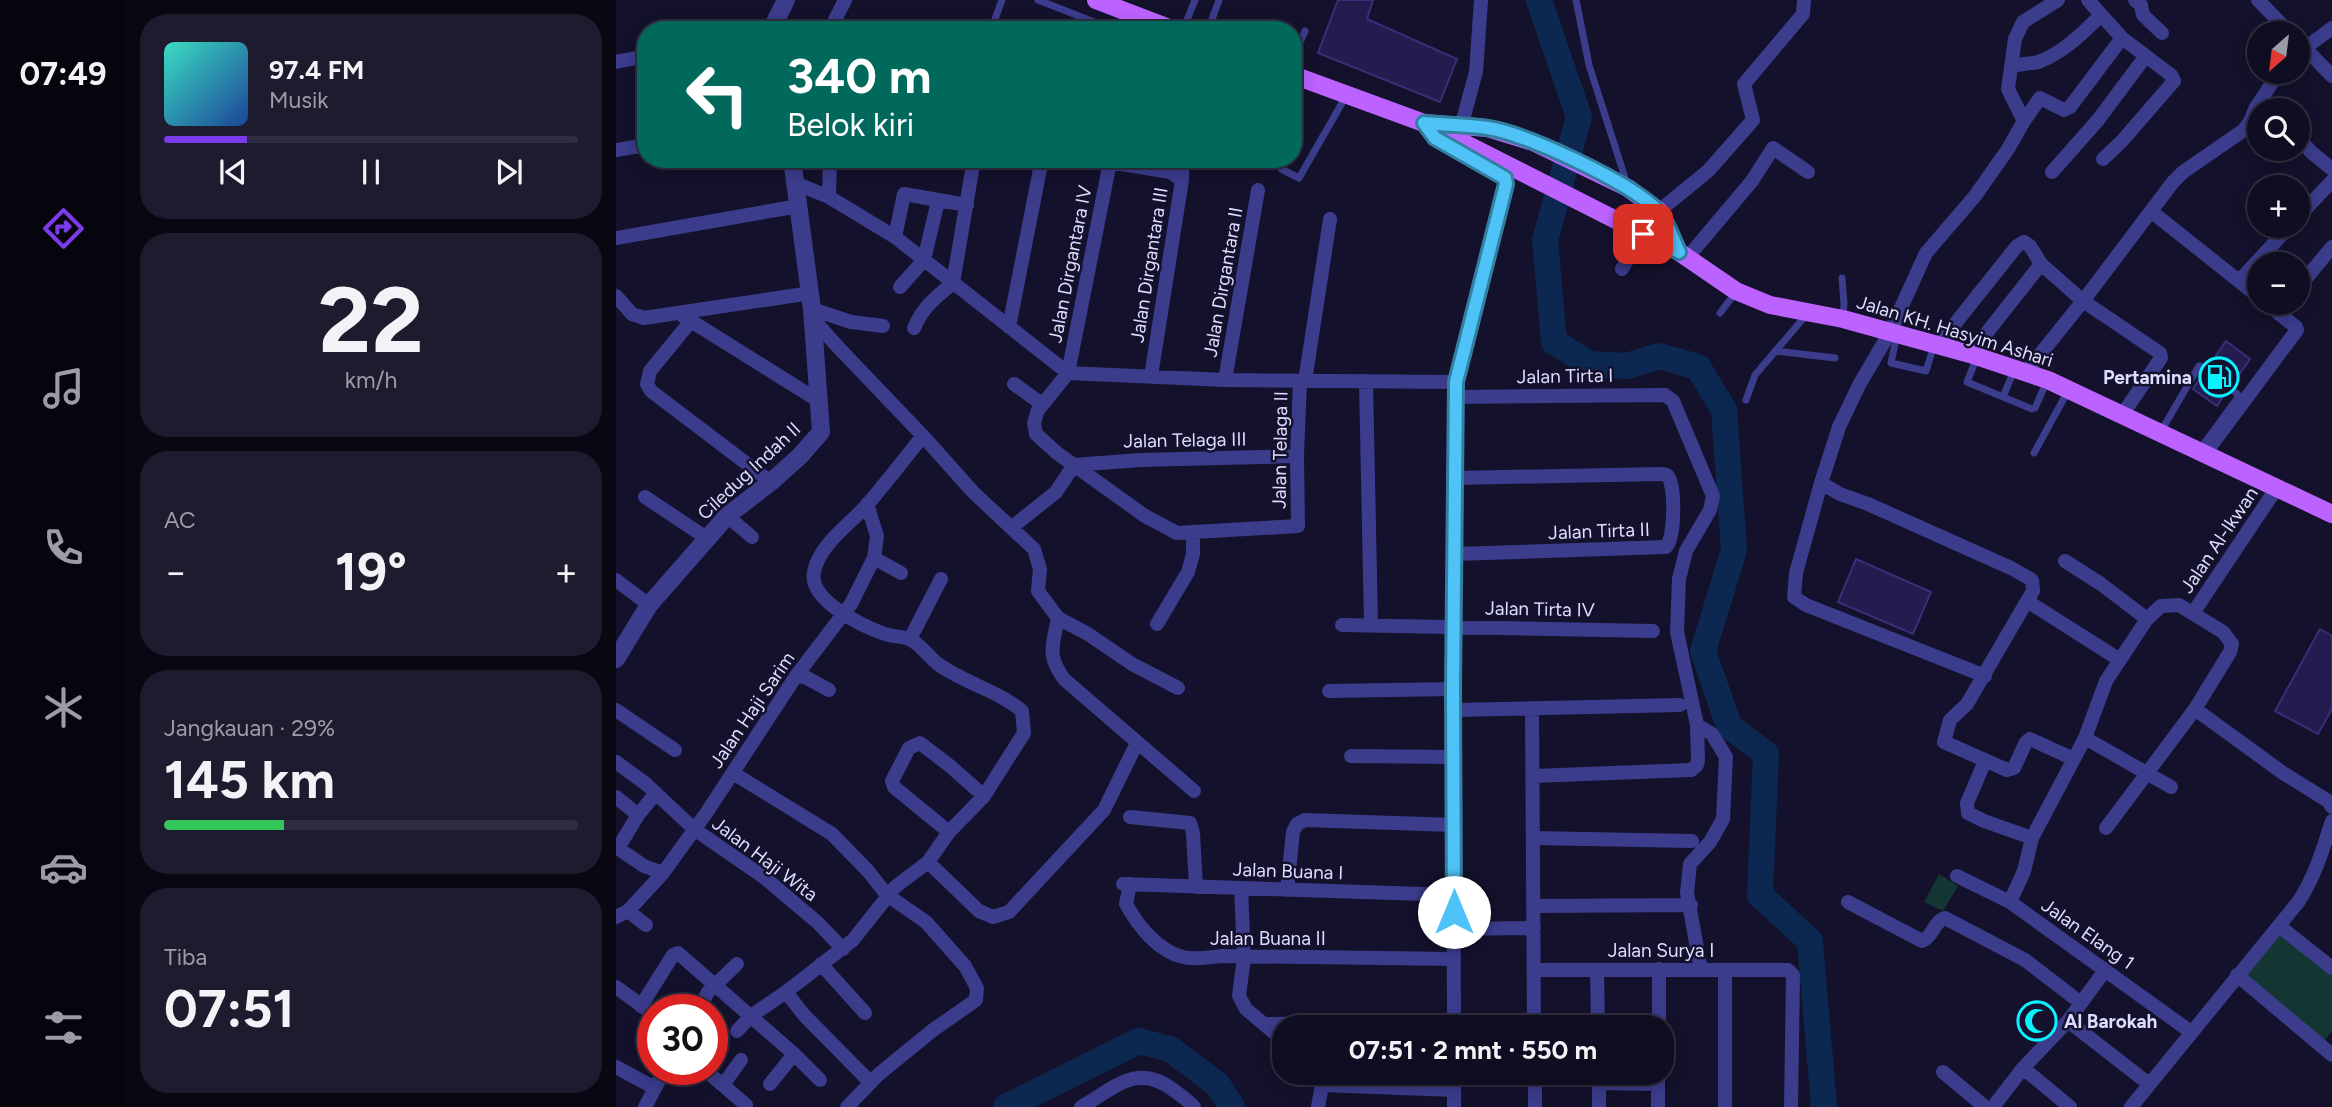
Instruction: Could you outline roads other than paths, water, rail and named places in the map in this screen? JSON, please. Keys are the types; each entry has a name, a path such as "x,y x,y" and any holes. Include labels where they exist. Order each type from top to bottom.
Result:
{"main road":[{"path":"1112,3 1153,21"},
{"name":"Jalan KH. Hasyim Ashari","path":"1302,78 1432,124 1683,255 1736,291 1770,304 1843,318 1973,355 2048,380 2332,514"},
{"name":"Jalan KH. Hasyim Ashari","path":"1432,124 1487,128 1533,142 1628,188 1659,211 1683,255"}],"street":[{"path":"776,21 786,0"},
{"path":"834,21 845,0"},
{"path":"1461,127 1476,72 1481,0"},
{"path":"1659,211 1708,171 1753,120 1744,84 1803,13 1804,0"},
{"path":"2024,121 2008,89 2015,39 2023,22 2057,0"},
{"path":"2088,0 2122,38 2171,75 2174,81 2103,159"},
{"path":"2136,0 2141,5 2143,15 2162,33"},
{"path":"2258,0 2278,21"},
{"path":"2011,66 2038,62 2056,53 2101,15"},
{"path":"2310,38 2332,28"},
{"path":"1985,676 1806,605 1794,597 1796,573 1839,427 1859,385 1894,333 1926,253 1975,196 2040,98 2064,110 2070,107 2122,38"},
{"path":"2310,53 2332,76"},
{"path":"2052,172 2098,120 2145,57"},
{"path":"616,62 637,58"},
{"path":"1432,124 1435,138 1505,178 1506,184 1456,390 1454,1015"},
{"path":"2020,370 2083,301 2183,172 2247,126"},
{"path":"616,150 637,146"},
{"path":"1683,255 1752,181 1773,148 1808,172"},
{"path":"2310,151 2332,169"},
{"name":"Ciledug Indah II","path":"616,659 649,605 727,516 771,482 800,456 821,432 812,307 793,168"},
{"path":"829,197 830,168"},
{"path":"914,328 921,312 931,300 953,283 973,168"},
{"path":"1009,327 1040,168"},
{"name":"Jalan Dirgantara IV","path":"1068,373 1109,168"},
{"name":"Jalan Dirgantara IV","path":"1146,168 1170,172 1182,180"},
{"name":"Jalan Dirgantara III","path":"1151,376 1182,180 1181,168"},
{"path":"2310,204 2332,181"},
{"path":"795,183 829,197 895,237 1068,373 1042,404 1014,384"},
{"name":"Jalan Dirgantara II","path":"1225,380 1258,190"},
{"path":"895,237 904,194 967,205"},
{"path":"900,287 924,260 938,201"},
{"path":"616,238 799,206"},
{"path":"2152,212 2247,287"},
{"name":"Jalan Telaga II","path":"1042,404 1034,423 1036,434 1041,441 1145,516 1177,533 1298,526 1297,456 1302,381 1330,219"},
{"path":"1622,270 1643,234"},
{"path":"2239,281 2279,238"},
{"path":"1936,345 2017,246 2024,242 2030,246 2041,264 2083,301 2136,335 2162,356 2122,415"},
{"path":"2310,274 2332,247"},
{"path":"1973,355 2041,264"},
{"path":"616,296 632,314 644,318 812,307 851,322 883,326"},
{"path":"812,307 837,346 973,492 1034,549 1040,569 1038,591 1058,618 1088,634 1132,664 1178,688"},
{"path":"2201,453 2297,331 2287,315"},
{"path":"685,317 819,401"},
{"path":"685,317 650,371 646,384 651,391 771,482"},
{"name":"Jalan Tirta I","path":"1068,373 1225,380 1366,381 1456,390 1665,394 1672,401 1713,496 1710,510 1686,551 1679,579 1677,632 1697,725"},
{"path":"1366,381 1371,625"},
{"path":"737,1031 751,1016 853,940 887,895 928,862 949,832 984,796 1024,733 1022,711 1007,699 939,665 909,639 885,635 844,613 824,600 813,582 814,570 839,533 867,504 923,436"},
{"name":"Jalan Telaga III","path":"1074,465 1140,460 1297,456"},
{"path":"1011,528 1056,492 1074,465"},
{"name":"Jalan Tirta II","path":"1455,478 1661,474 1667,475 1672,485 1671,538 1666,547 1455,554"},
{"path":"1821,483 1840,494 2029,577 2033,586 2027,601 1968,704 1950,720 1944,738 1947,745 2010,770 2031,739 2074,759"},
{"name":"Jalan Al-Ikwan","path":"2193,613 2276,489"},
{"path":"645,497 708,539"},
{"name":"Jalan Haji Sarim","path":"622,914 663,873 796,676 851,604 874,558 877,536 867,504"},
{"path":"727,516 752,537"},
{"path":"1157,624 1188,572 1193,554 1193,532"},
{"path":"874,558 901,573"},
{"path":"2065,561 2147,619"},
{"path":"909,639 941,579"},
{"path":"616,580 649,605"},
{"path":"2027,601 2120,660"},
{"path":"2010,902 2024,871 2032,838 2085,738 2096,705 2120,660 2155,610 2167,605 2179,606 2223,632 2232,644 2230,652 2195,709 2106,828"},
{"path":"1058,618 1052,649 1054,666 1065,680 1194,791"},
{"name":"Jalan Tirta IV","path":"1342,625 1653,631"},
{"path":"796,676 805,677 829,690"},
{"path":"1329,691 1453,689"},
{"path":"1454,710 1680,705"},
{"path":"1532,709 1534,1015"},
{"path":"2195,709 2330,804"},
{"path":"616,710 675,750"},
{"path":"1533,776 1691,770 1698,761 1697,725"},
{"path":"1697,725 1712,734 1726,757 1723,819 1710,842 1690,864 1687,893 1701,970"},
{"path":"2085,738 2171,787"},
{"path":"949,832 894,787 892,781 909,748 920,743 984,796"},
{"path":"928,862 979,911 993,917 1009,912 1104,810 1137,744"},
{"path":"1351,757 1454,757"},
{"path":"1984,761 1967,803 1968,813 2032,838"},
{"name":"Jalan Haji Wita","path":"616,762 656,793 694,829 765,878 817,922 843,949"},
{"path":"733,773 832,834 887,895 926,922 965,966 978,994 976,1000 933,1030 870,1082 847,1107"},
{"path":"656,793 617,847 644,866 663,873"},
{"path":"617,800 638,815"},
{"path":"1130,817 1190,823 1193,832 1196,887"},
{"path":"1287,890 1293,832 1295,827 1305,820 1454,825"},
{"path":"2131,1107 2300,901 2327,857 2332,821"},
{"path":"1533,838 1692,841"},
{"name":"Jalan Elang 1","path":"1958,876 2010,902 2191,1032"},
{"name":"Jalan Buana I","path":"1126,884 1454,895"},
{"name":"Jalan Buana II","path":"1126,884 1126,904 1133,917 1160,947 1186,958 1454,960"},
{"path":"1241,888 1244,957 1239,996 1246,1009 1272,1030"},
{"path":"1848,902 1922,941 1928,937 1939,920 1945,918 2025,960 2081,1003"},
{"path":"1534,906 1691,905"},
{"path":"622,914 646,925"},
{"path":"2278,926 2332,968"},
{"path":"1454,929 1534,928"},
{"path":"655,994 676,953 716,985 820,1080"},
{"path":"707,994 737,964"},
{"path":"821,964 865,1013"},
{"path":"1658,1015 1659,969"},
{"name":"Jalan Surya I","path":"1534,970 1788,970 1793,975 1791,1107"},
{"path":"1597,970 1598,1015"},
{"path":"1725,1107 1726,970"},
{"path":"1993,1107 2023,1068 2067,1021 2106,970"},
{"path":"2237,975 2329,1047"},
{"path":"616,988 637,1003"},
{"path":"786,992 804,1015 870,1082"},
{"path":"2067,1021 2149,1084"},
{"path":"1266,1024 1272,1024"},
{"path":"770,1084 794,1054"},
{"path":"728,1078 741,1060"},
{"path":"616,1067 655,1088"},
{"path":"2023,1068 2070,1107"},
{"path":"1943,1072 1985,1107"},
{"path":"1081,1107 1136,1077 1150,1077 1160,1080 1194,1107"},
{"path":"645,1107 657,1085"},
{"path":"721,1085 746,1107"},
{"path":"1318,1107 1320,1085"},
{"path":"1393,1085 1454,1090"},
{"path":"1454,1085 1454,1107"},
{"path":"1535,1085 1535,1107"},
{"path":"1599,1085 1600,1107"},
{"path":"1658,1085 1658,1107"}],"lane":[{"path":"994,21 1002,0"},
{"path":"1038,0 1092,21"},
{"path":"1187,21 1195,0"},
{"path":"1211,21 1219,0"},
{"path":"1576,0 1590,65 1628,188"},
{"path":"1106,21 1112,3"},
{"path":"1302,38 1305,31"},
{"path":"1282,168 1299,177 1347,96"},
{"path":"1842,278 1843,318"},
{"path":"1720,313 1736,291"},
{"path":"1746,400 1755,375 1808,312"},
{"path":"1894,333 1890,361 1892,364 1926,371 1936,345"},
{"path":"1775,351 1835,358"},
{"path":"1973,355 1968,382 2034,409 2048,380"},
{"path":"2159,433 2199,366 2207,368"},
{"path":"2003,397 2020,370"},
{"path":"2201,453 2239,396 2230,387"},
{"path":"2034,453 2068,390"}],"waterway":[{"path":"1539,0 1579,117 1545,240 1554,342 1590,364 1627,366 1659,356 1698,367 1724,410 1734,550 1703,651 1729,726 1766,754 1760,895 1810,941 1824,1107"},
{"path":"1006,1107 1139,1041 1170,1049 1218,1085 1232,1107"}],"place":[{"name":"Pertamina","path":"2219,377"},
{"name":"Al Barokah","path":"2037,1021"}]}
